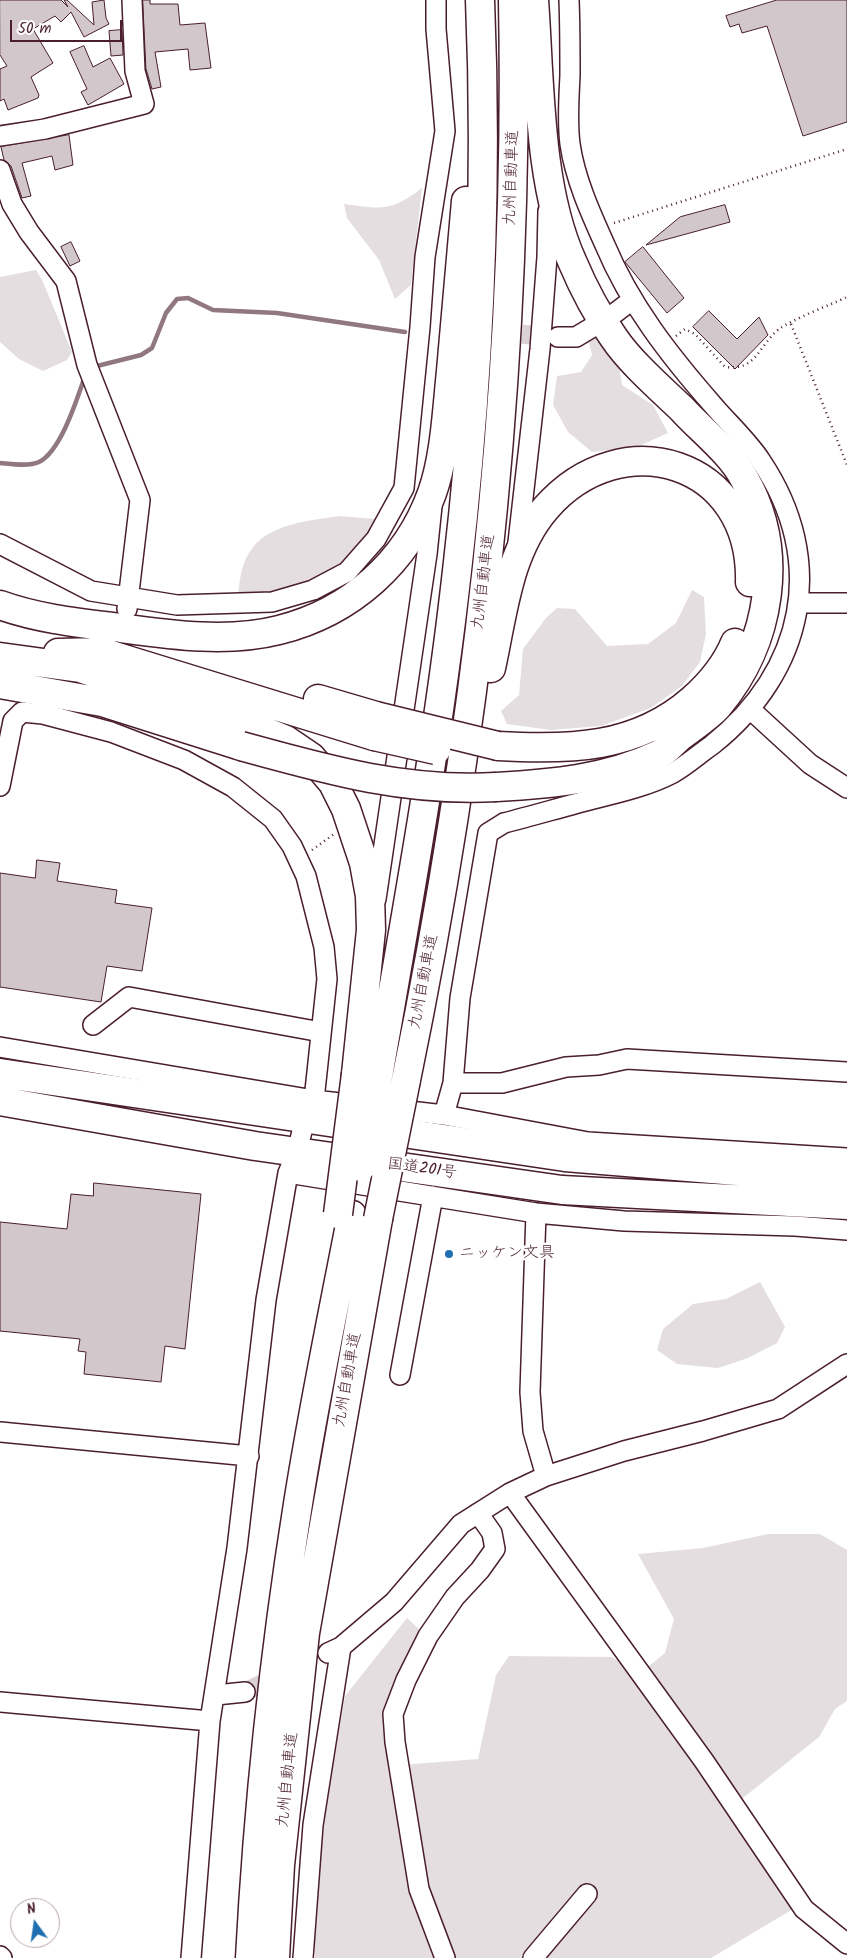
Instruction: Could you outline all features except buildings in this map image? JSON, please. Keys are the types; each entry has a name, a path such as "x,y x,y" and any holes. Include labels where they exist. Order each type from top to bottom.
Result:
{"highway":[{"name":"九州自動車道","path":"275,1958 280,1865 305,1633 356,1216 367,1075 425,802 457,573 470,442 483,228 480,0"},
{"name":"九州自動車道","path":"250,1958 255,1866 267,1731 294,1534 317,1392 356,1216 406,1080 424,992 449,848 486,576 499,447 509,311 515,94 513,0"},
{"path":"69,621 124,643 497,766 543,768 610,760 679,737 717,706 739,675 750,655 763,621 770,579 766,541 756,503 743,476 718,446 615,340 587,293 570,258 559,224 547,170 534,0"},
{"path":"0,605 21,613 180,636 226,636 279,630 315,617 352,599 380,576 405,548 424,514 433,490 446,426 480,62"},
{"path":"0,684 102,702 241,746 343,774 391,782 460,789 497,766 570,748 603,744 632,736 659,724 682,709 705,688 721,668 740,630 750,596 748,550 732,508 721,493 706,481 676,466 659,462 614,465 594,471 566,487 530,529 516,559 506,594 449,848"},
{"path":"0,653 101,652 375,726"},
{"path":"0,657 80,668 234,719 286,740 311,757 333,783 346,809 364,863 370,896 371,930 367,1075"},
{"path":"0,675 22,670 80,668"},
{"name":"国道201号","path":"0,1073 309,1110 565,1157 798,1176 847,1178"},
{"name":"国道201号","path":"0,1101 255,1146 292,1162 562,1190 847,1205"}],"street":[{"path":"0,136 44,128 144,104 135,71 132,0"},
{"path":"0,544 91,591 128,604 177,604 272,602 313,590 347,572 376,539 404,488 429,327 425,257 445,131 436,29 436,0"},
{"path":"444,1114 453,1083 460,998 488,833 504,823 629,790 672,773 726,733 750,710 773,678 789,643 799,602 799,559 787,506 760,460 664,345 632,300 598,228 576,168 571,147 568,122 569,0"},
{"path":"0,170 12,204 30,232 66,280 87,365 140,500 128,604"},
{"path":"516,559 527,476 541,340 547,257 547,170"},
{"path":"615,313 632,300"},
{"path":"558,337 576,336 591,328"},
{"path":"371,930 427,554 433,490"},
{"path":"799,602 847,603"},
{"path":"750,710 810,764 847,788"},
{"path":"0,786 13,721 22,712 111,726 184,760 233,787 273,819 292,846 306,876 324,947 327,979 321,1032 309,1110 292,1162 266,1300 249,1456 216,1695 210,1721 191,1958"},
{"path":"93,1025 129,997 321,1032"},
{"path":"0,1048 309,1110 444,1114 588,1142 847,1158"},
{"path":"453,1083 502,1083 566,1067 599,1065 627,1059 847,1072"},
{"path":"292,1162 433,1196 536,1213 624,1221 795,1226 847,1230"},
{"path":"400,1375 433,1196"},
{"path":"536,1213 530,1392 533,1431 546,1476"},
{"path":"303,1958 313,1825 335,1650 394,1602 462,1524 510,1493 546,1476 624,1450 703,1432 778,1408 847,1364"},
{"path":"0,1432 249,1456"},
{"path":"510,1493 704,1762 804,1909 847,1944"},
{"path":"445,1958 420,1889 395,1742 393,1714 406,1680 428,1636 455,1597 480,1570 495,1549 492,1533 478,1514"},
{"path":"216,1695 245,1692"},
{"path":"0,1702 210,1721"},
{"path":"532,1958 587,1894"}],"path":[{"path":"598,228 847,149"},
{"path":"664,345 685,329 695,334 725,367 737,369 750,363 780,329 847,297"},
{"path":"791,324 847,465"}],"shaded area":[{"path":"422,188 411,285 395,299 379,260 347,218 344,204 385,207 402,201"},
{"path":"36,270 43,282 72,352 67,360 43,371 19,359 0,342 0,277"},
{"path":"598,336 618,360 622,385 653,405 668,433 637,447 592,452 568,432 553,405 557,376 581,372 592,355 589,342"},
{"path":"339,516 376,519 350,555 335,568 320,579 303,586 283,591 238,594 244,562 257,543 266,535 290,525"},
{"path":"692,590 704,597 706,634 700,662 682,686 651,708 601,726 551,730 507,724 501,711 519,695 523,649 546,618 557,608 575,609 607,646 648,644 676,623"},
{"path":"760,1282 785,1327 777,1343 748,1358 718,1368 677,1364 657,1350 663,1329 693,1304 726,1299"},
{"path":"768,1534 820,1534 847,1550 847,1701 835,1709 819,1737 728,1810 793,1909 711,1958 315,1958 313,1925 322,1834 345,1696 407,1618 419,1629 386,1706 384,1729 388,1766 478,1759 496,1675 509,1656 612,1657 639,1674 665,1653 674,1619 638,1554 703,1548"}],"waterway":[{"path":"93,367 141,355 152,348 166,313 177,299 188,298 213,310 277,313 405,332"},
{"path":"0,463 30,464 39,462 47,456 67,424 85,376"}],"tunnel":[{"path":"494,332 556,337"},
{"path":"245,1692 328,1653"}],"place":[{"name":"ニッケン文具","path":"449,1254"}]}
